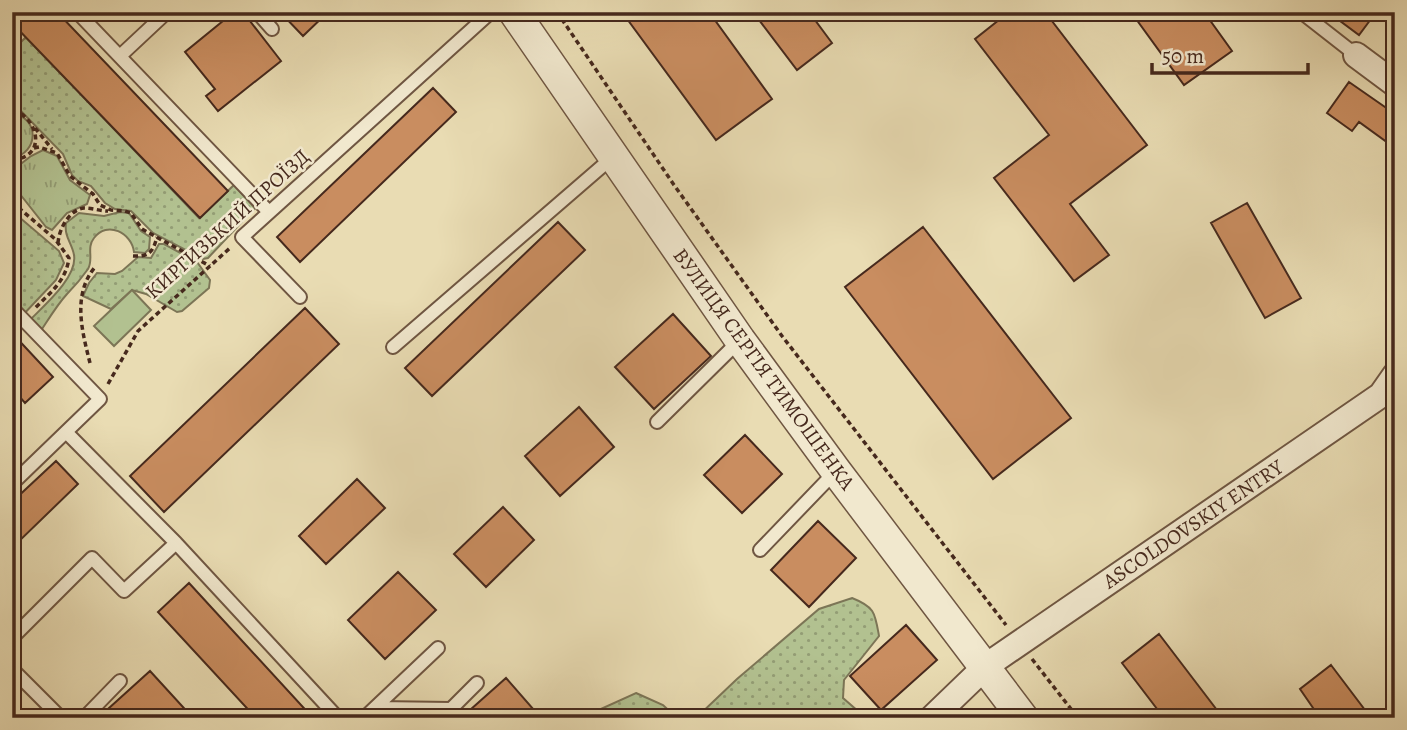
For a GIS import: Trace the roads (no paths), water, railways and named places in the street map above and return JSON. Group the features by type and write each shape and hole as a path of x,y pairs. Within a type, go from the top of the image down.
{"street":[{"name":"ВУЛИЦЯ СЕРГІЯ ТИМОШЕНКА","path":"514,12 740,340 1023,718"},
{"path":"1356,55 1395,84"},
{"name":"ASCOLDOVSKIY ENTRY","path":"932,718 986,666 1381,395 1395,375"}],"lane":[{"path":"78,12 268,211"},
{"path":"120,56 167,12"},
{"path":"257,12 272,29"},
{"name":"КИРГИЗЬКИЙ ПРОЇЗД","path":"300,298 242,237 491,12"},
{"path":"1301,12 1356,55"},
{"path":"393,347 614,156"},
{"path":"12,308 100,399 12,484"},
{"path":"657,422 740,340"},
{"path":"66,432 176,543 338,718"},
{"path":"760,550 836,471"},
{"path":"12,638 92,558 124,591 176,543"},
{"path":"364,718 438,648"},
{"path":"12,669 61,718"},
{"path":"84,718 120,681"},
{"path":"377,708 451,709 477,683"}]}
